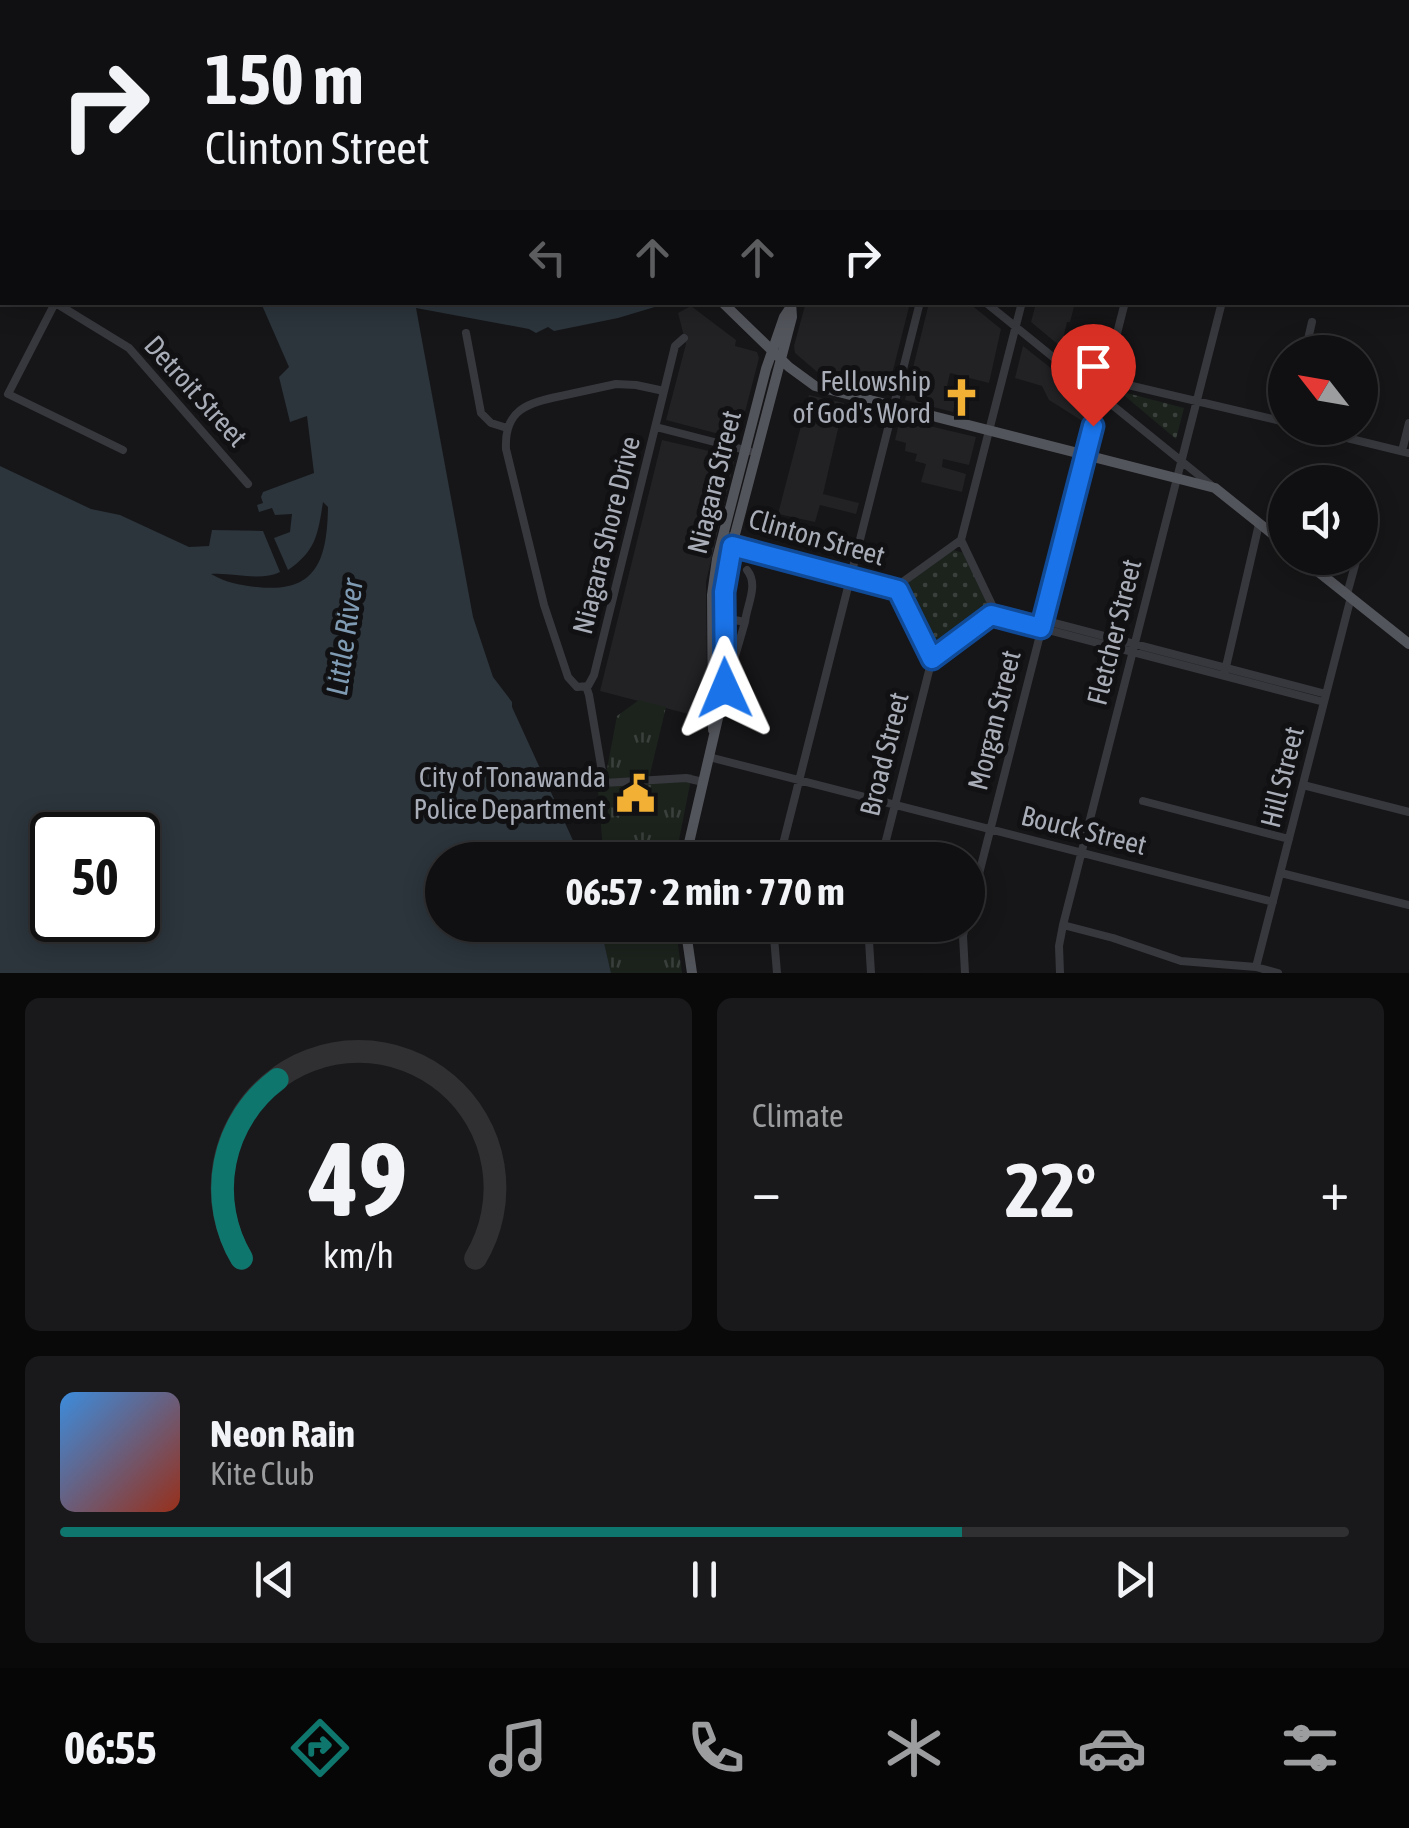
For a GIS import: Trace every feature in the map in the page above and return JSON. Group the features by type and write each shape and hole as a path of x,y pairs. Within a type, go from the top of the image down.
{"main road":[{"path":"725,305 814,386 1215,488 1268,531"},
{"name":"Niagara Street","path":"714,734 712,595 751,451 766,368 777,355 784,317 791,305"},
{"name":"Niagara Street","path":"689,842 725,688 727,540"},
{"path":"1322,575 1409,644"},
{"path":"687,942 692,973"}],"street":[{"path":"54,305 8,394 123,450"},
{"name":"Detroit Street","path":"58,305 129,348 248,484"},
{"path":"784,842 919,305"},
{"path":"989,305 1215,488"},
{"path":"992,611 961,540 1021,305"},
{"name":"Morgan Street","path":"985,849 1123,305"},
{"name":"Fletcher Street","path":"1060,973 1058,946 1063,925 1221,305"},
{"path":"1309,335 1312,322"},
{"path":"466,333 480,414 507,428 516,412 539,400 616,384 636,384 664,392"},
{"name":"Niagara Shore Drive","path":"507,428 506,449 544,606 570,682 586,686 594,675 676,346 684,338"},
{"path":"1072,372 1268,418"},
{"path":"1377,445 1406,452 1409,422"},
{"path":"656,427 751,451"},
{"path":"1225,672 1259,524"},
{"name":"Clinton Street","path":"727,540 898,587"},
{"path":"961,540 898,587 932,659 992,611"},
{"name":"Niagara Street","path":"725,688 754,584 748,570"},
{"name":"Hill Street","path":"1256,968 1353,575"},
{"path":"992,611 1325,698"},
{"path":"724,618 745,622"},
{"name":"Broad Street","path":"886,842 932,659"},
{"name":"Niagara Shore Drive","path":"586,686 604,783 686,778 703,782"},
{"name":"Bouck Street","path":"709,757 1273,902"},
{"path":"1303,785 1409,812"},
{"path":"1143,801 1290,838"},
{"path":"1281,872 1409,905"},
{"path":"1063,925 1182,961 1278,973"},
{"path":"774,942 776,973"},
{"path":"869,942 870,973"},
{"path":"962,942 965,973"}],"shaded area":[{"path":"805,305 909,305 887,394 849,385 816,371 795,353"},
{"path":"929,305 971,305 1001,329 989,383 950,373 946,391 957,394 953,412 905,400"},
{"path":"1035,305 1074,305 1061,347 1031,322"},
{"path":"691,306 736,340 735,346 757,352 759,358 738,439 666,420 686,344 678,313"},
{"path":"1023,346 1090,399 1084,422 1049,400 1042,386 1015,378"},
{"path":"809,395 844,403 823,494 859,503 856,514 820,505 815,522 778,514"},
{"path":"900,419 976,437 969,465 943,459 942,467 966,474 962,492 921,482 926,464 915,461 917,454 905,451 906,443 895,440"},
{"path":"662,440 735,457 706,582 707,681 700,717 600,691"}],"green space":[{"path":"1119,391 1184,408 1176,439"},
{"path":"953,550 964,553 989,606 987,613 939,650 929,647 903,592 905,585"},
{"path":"639,700 666,707 649,778 692,774 679,842 602,842 596,768 607,769 617,716"},
{"path":"604,942 677,942 682,973 611,973"}],"water":[{"name":"Little River","path":"262,305 661,305 554,331 548,327 536,333 416,308 473,617 493,677 512,702 574,842 425,842 425,942 604,942 611,973 0,973 0,466 91,509 120,515 189,547 209,546 212,530 263,531 280,572 264,576 211,574 228,582 278,588 294,585 315,569 325,542 328,507 323,502 310,549 288,570 274,538 290,532 292,514 275,515 272,508 259,512 257,505 263,503 263,492 314,473 307,416 290,422 279,377 289,367"}],"place":[{"name":"Fellowship of God's Word","path":"961,397"},
{"name":"City of Tonawanda Police Department","path":"636,793"}],"route":[{"path":"725,688 724,592 732,546 898,590 932,659 991,615 1041,628 1093,426"}]}
